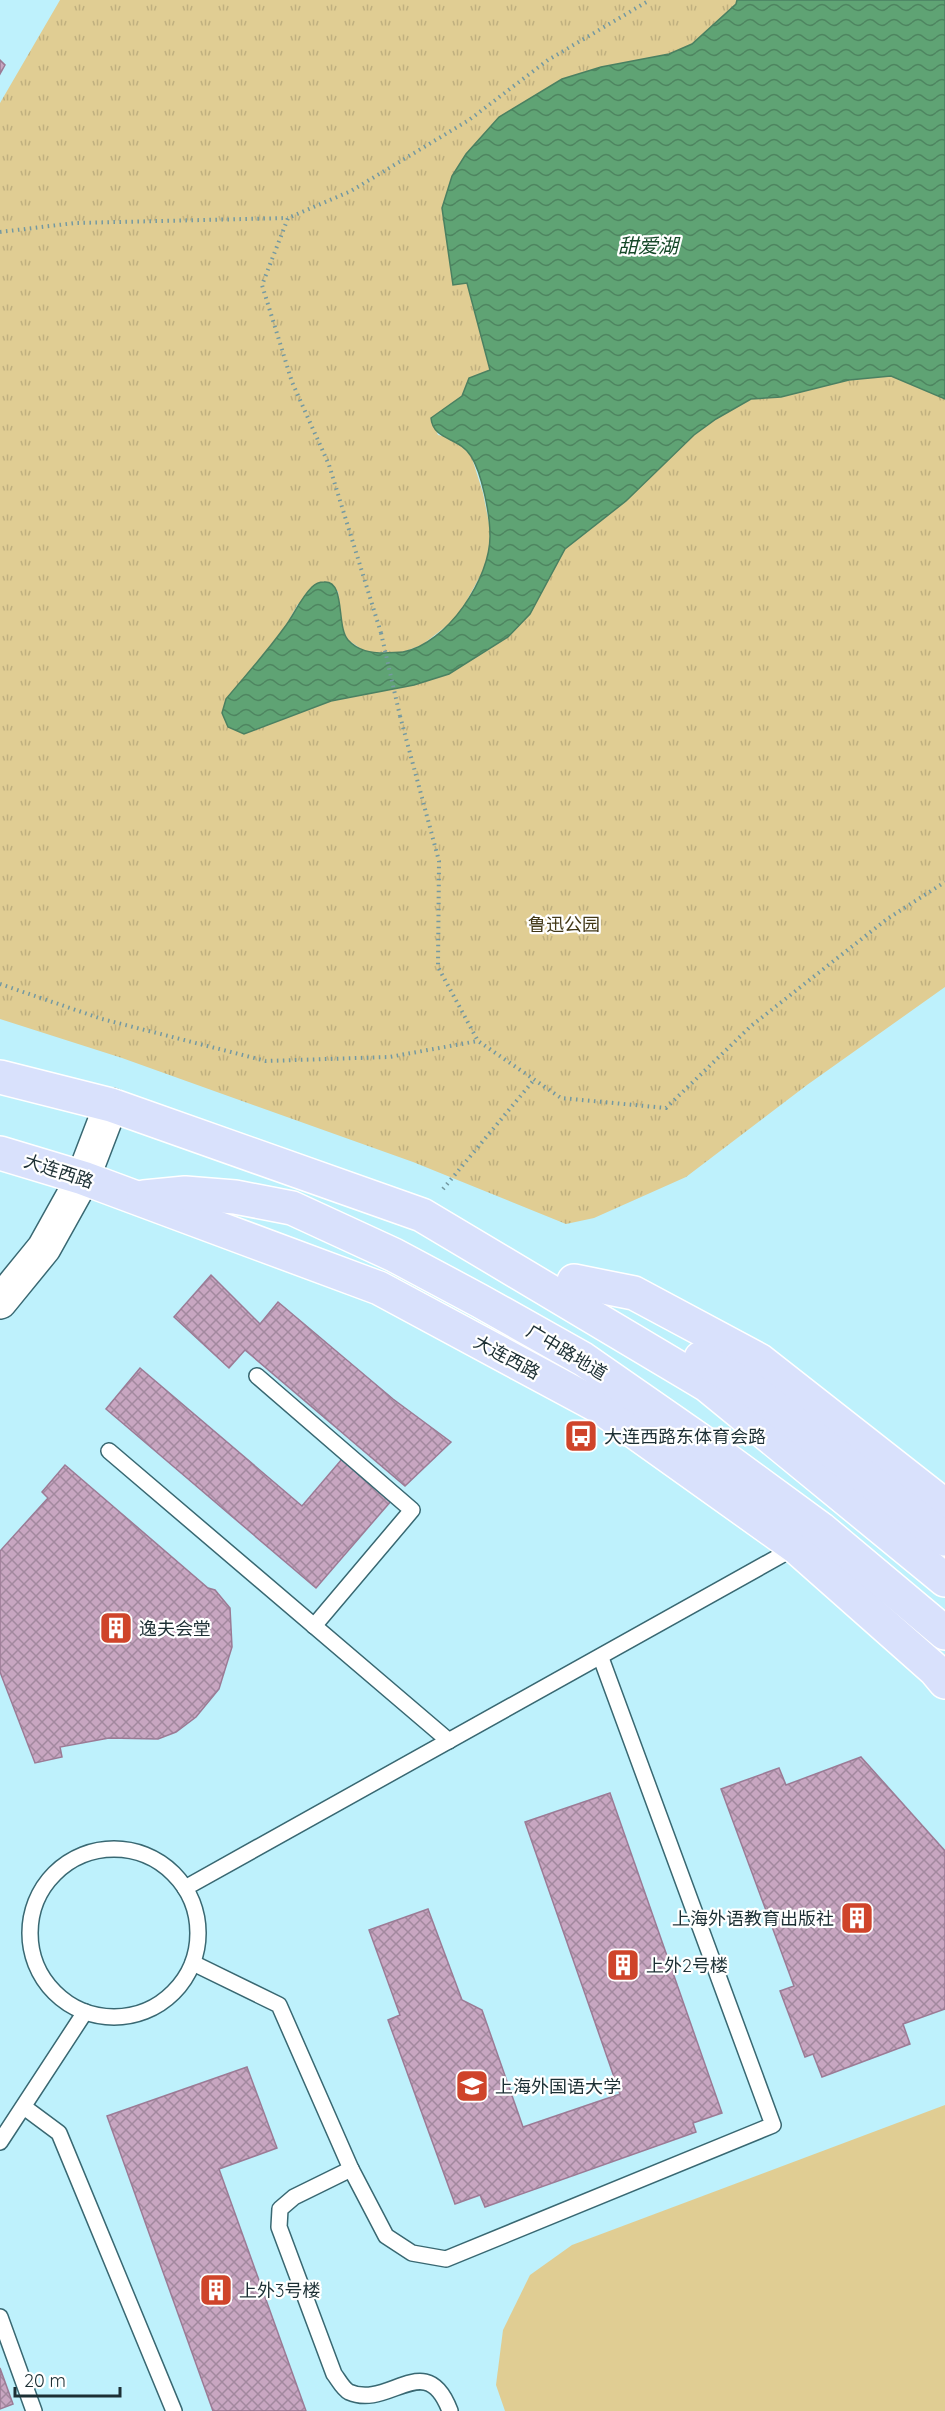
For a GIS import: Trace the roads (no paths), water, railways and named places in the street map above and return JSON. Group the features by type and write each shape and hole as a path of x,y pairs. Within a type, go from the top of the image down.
{"main road":[{"path":"0,1077 111,1105 422,1215 574,1281 751,1389 945,1539"},
{"name":"大连西路","path":"0,1153 83,1178 379,1288 600,1407 796,1547 935,1670 945,1682"},
{"name":"广中路地道","path":"134,1198 205,1195 235,1197 292,1208 394,1255 480,1301 583,1359 700,1441 821,1529 945,1633"},
{"path":"422,1215 707,1385 945,1580"},
{"path":"574,1281 634,1293 759,1360 945,1506"}],"street":[{"path":"0,1302 44,1248 83,1178 111,1105"}],"lane":[{"path":"257,1376 412,1510 314,1626"},
{"path":"109,1451 449,1741"},
{"path":"185,1888 601,1658 796,1547"},
{"path":"193,1963 279,2005 351,2169 386,2236 412,2253 446,2259 773,2125 601,1658"},
{"path":"111,1848 140,1853 166,1866 185,1888 196,1911 198,1937 193,1963 180,1986 161,2003 136,2014 110,2017 85,2012 60,1997 41,1975 31,1948 31,1919 40,1892 58,1869 83,1854 111,1848"},
{"path":"0,2142 85,2012"},
{"path":"24,2107 59,2133 174,2411"},
{"path":"351,2169 294,2197 280,2209 279,2227 334,2374 348,2391 370,2396 419,2380 433,2384 444,2394 450,2411"},
{"path":"0,2317 34,2411"}],"water":[{"name":"甜爱湖","path":"737,0 945,0 945,399 891,376 849,380 781,397 751,399 694,435 626,501 565,549 530,614 508,637 449,674 414,685 331,701 244,734 228,727 222,713 226,699 288,623 304,597 315,585 324,582 331,583 335,588 344,634 352,644 370,652 401,652 419,646 450,623 475,589 483,570 488,552 490,527 479,473 466,450 437,431 431,418 462,396 469,378 490,370 467,283 453,285 442,208 452,176 466,154 499,117 562,79 601,67 669,54 692,44 736,4"}],"place":[{"name":"大连西路东体育会路","path":"581,1436"},
{"name":"逸夫会堂","path":"116,1628"},
{"name":"上海外语教育出版社","path":"857,1918"},
{"name":"上外2号楼","path":"623,1965"},
{"name":"上海外国语大学","path":"472,2086"},
{"name":"上外3号楼","path":"216,2290"}],"park label":[{"name":"鲁迅公园","path":"564,924"}]}
